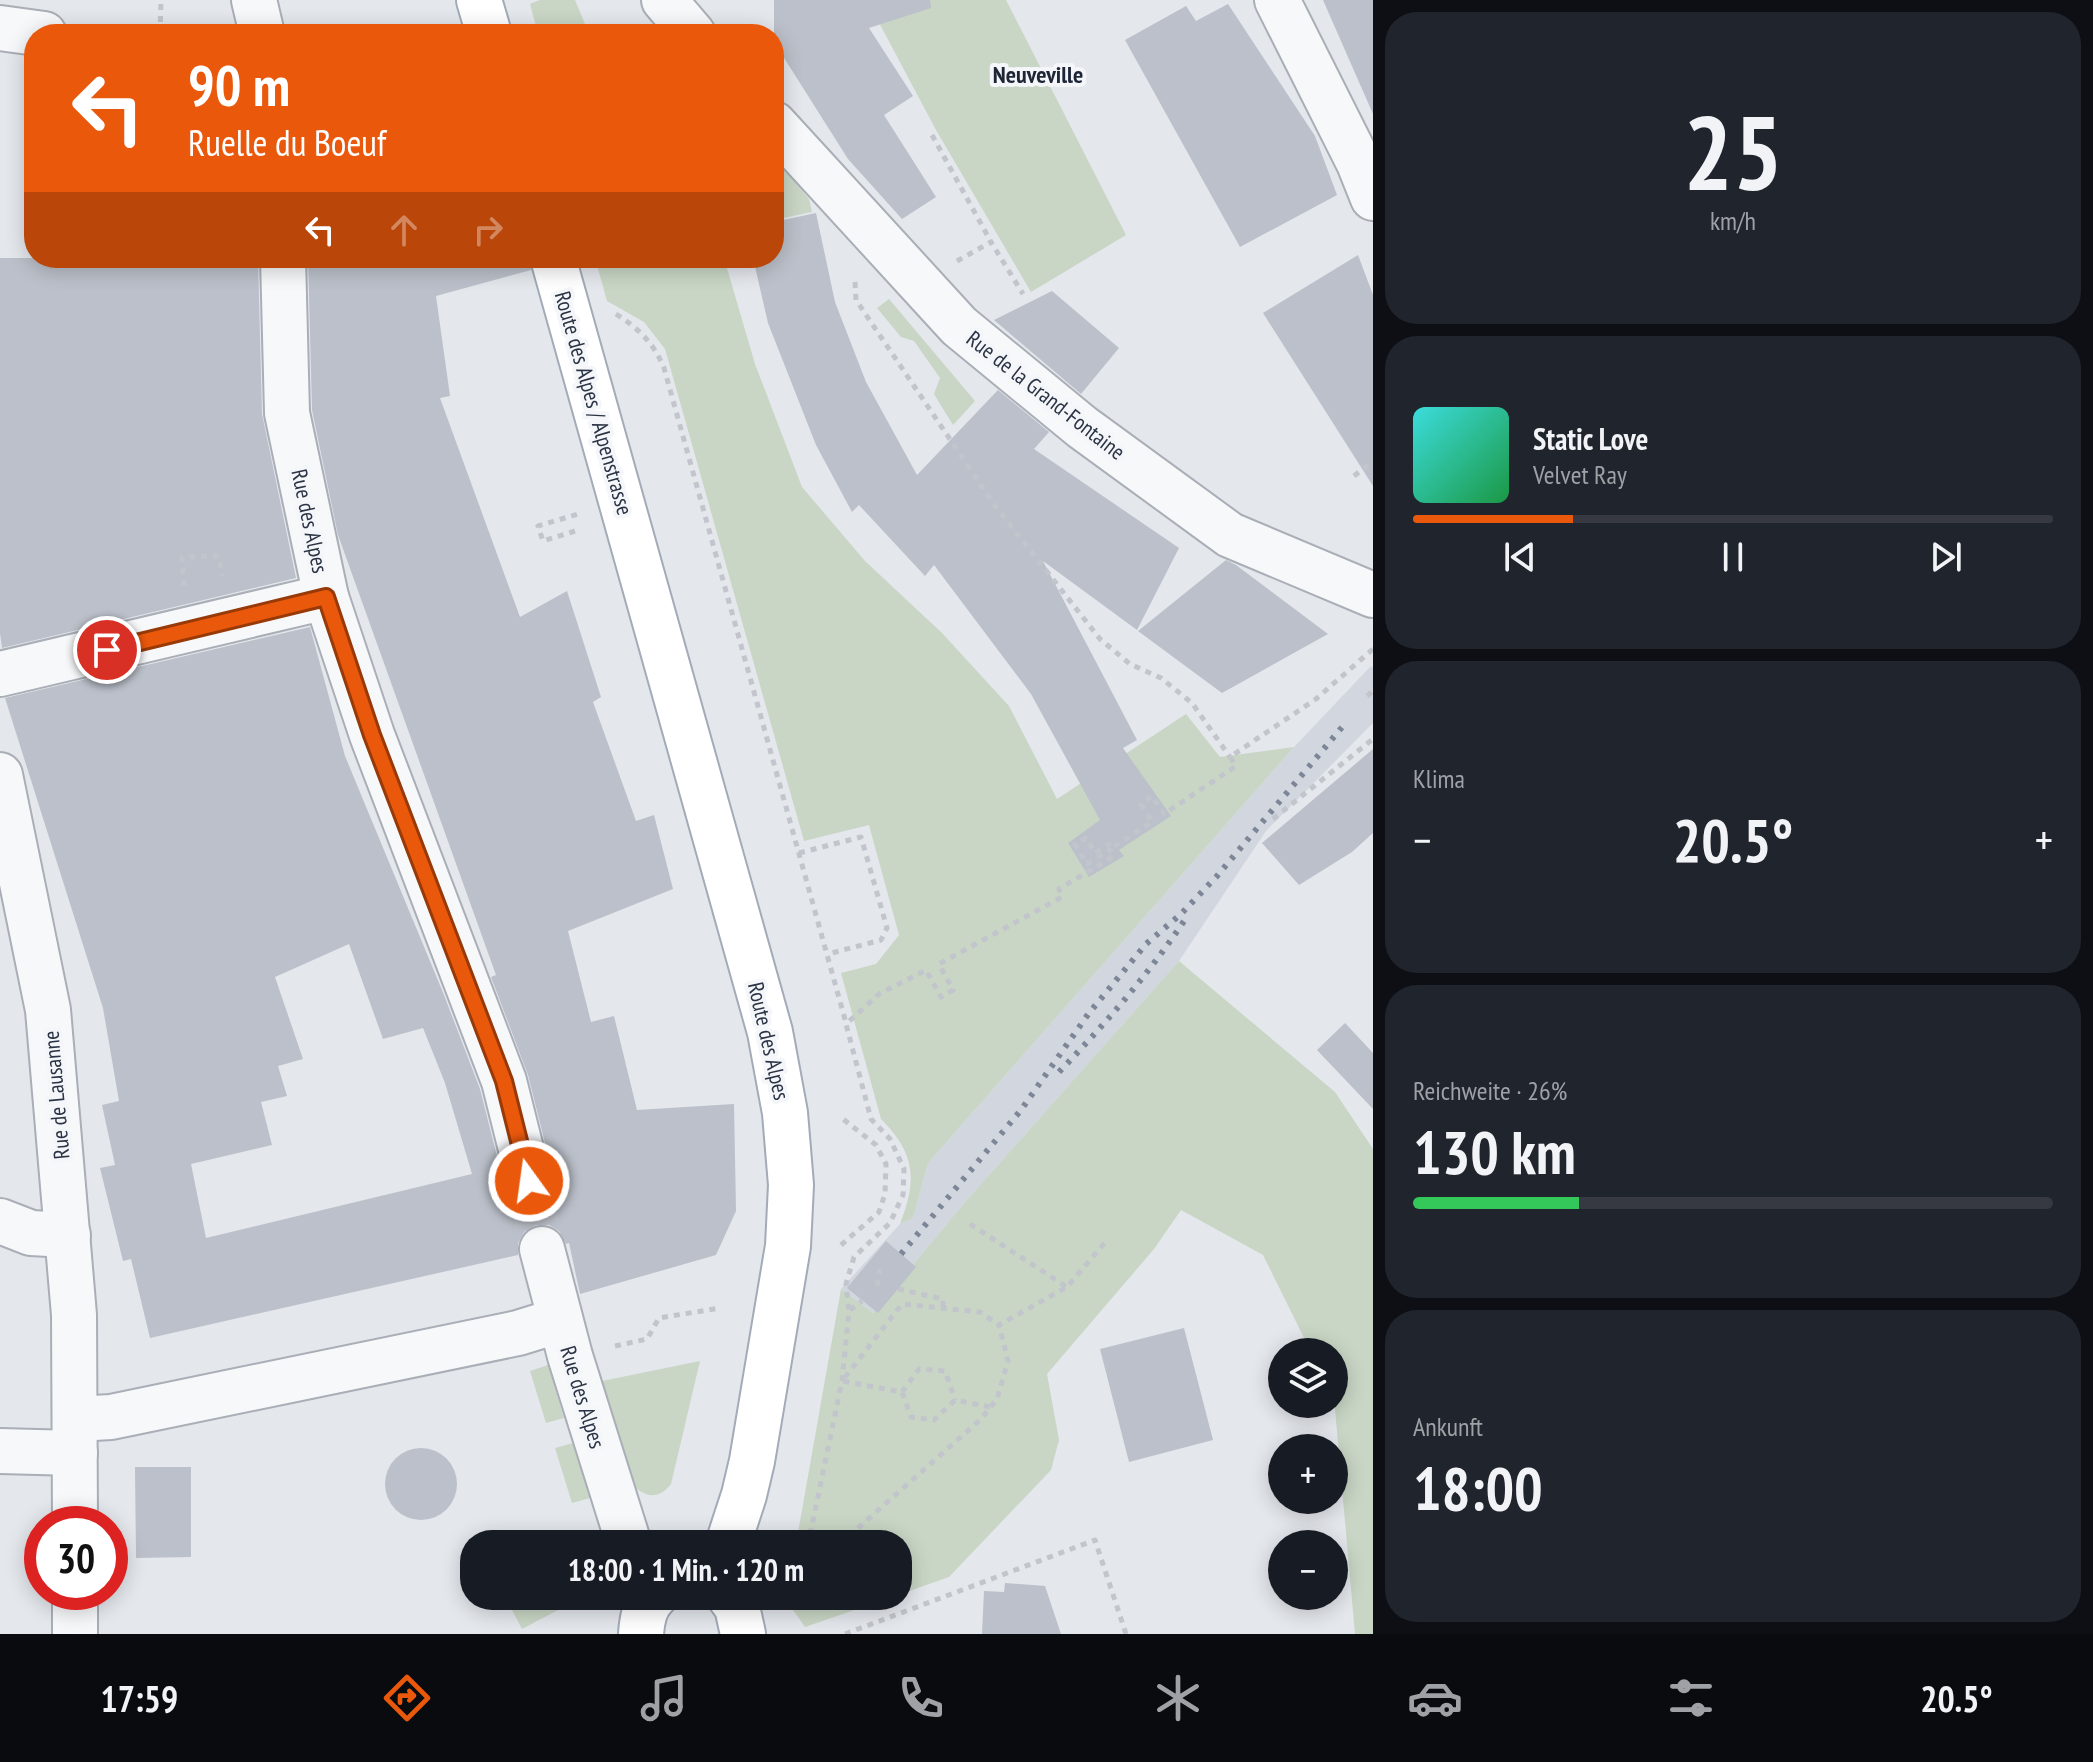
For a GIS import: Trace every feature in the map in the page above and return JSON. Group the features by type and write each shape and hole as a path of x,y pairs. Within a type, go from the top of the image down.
{"main road":[{"path":"479,0 486,24"},
{"name":"Route des Alpes / Alpenstrasse","path":"556,268 636,548"},
{"name":"Route des Alpes","path":"636,548 770,1032 785,1113 791,1185 788,1246 752,1461 733,1530"},
{"path":"641,1634 642,1619 647,1610"},
{"path":"738,1610 743,1634"}],"street":[{"path":"254,0 260,24"},
{"path":"664,0 684,24"},
{"path":"1279,0 1373,198"},
{"path":"0,28 24,31"},
{"name":"Rue de la Grand-Fontaine","path":"784,135 959,326 1082,427 1230,535 1373,595"},
{"name":"Rue des Alpes","path":"283,268 287,413 326,597 372,735 504,1081 529,1181"},
{"path":"0,674 326,597"},
{"name":"Rue de Lausanne","path":"0,775 48,1010 74,1315 75,1506"},
{"path":"0,1221 31,1233 68,1235"},
{"name":"Rue des Alpes","path":"542,1249 565,1338 625,1530"},
{"path":"0,1451 76,1436 111,1417 503,1337 565,1338"},
{"path":"75,1610 75,1634"}],"path":[{"path":"160,24 161,0"},
{"path":"932,135 1023,294"},
{"path":"846,1024 879,994 926,970 941,997 953,990 939,964 1062,897 1059,889 1114,856 1110,850 1087,864 1075,844 1086,838 1095,853 1111,843 1113,847 1152,822 1141,804 1152,796 1164,814 1236,766 1192,703 1161,678 1130,664 1100,639 993,503 856,300 855,275 879,240"},
{"path":"948,254 956,261 991,242"},
{"path":"862,308 869,302"},
{"path":"606,312 616,314 638,328 656,348 664,368 871,1119 890,1139 904,1169 903,1195 890,1223 854,1257 846,1284 849,1311 842,1381 811,1530"},
{"path":"1354,476 1373,461"},
{"path":"575,531 543,541 538,526 622,500"},
{"path":"185,597 182,557 219,556 224,586"},
{"path":"1230,757 1316,699 1373,649"},
{"path":"1367,696 1373,691"},
{"path":"1273,819 1373,739"},
{"path":"799,853 861,837 887,928 881,940 827,954"},
{"path":"841,1245 879,1212 885,1194 886,1164 876,1145 843,1119"},
{"path":"970,1224 1067,1287"},
{"path":"999,1325 1067,1287 1108,1239"},
{"path":"877,1286 880,1269"},
{"path":"898,1289 943,1299 943,1308"},
{"path":"849,1311 862,1301"},
{"path":"842,1381 902,1304 980,1312 999,1325 1008,1361 997,1399 981,1419 856,1530"},
{"path":"565,1338 647,1339 659,1318 720,1308"},
{"path":"902,1392 919,1369 945,1371 955,1400"},
{"path":"842,1381 902,1392"},
{"path":"902,1392 911,1417 934,1420 955,1400"},
{"path":"955,1400 990,1407"},
{"path":"845,1634 1095,1540 1126,1634"}],"shaded area":[{"path":"1371,666 1373,723 1266,831 1179,961 966,1201 873,1313 841,1289 900,1224 913,1218 928,1163 1294,747"}],"green space":[{"path":"540,0 575,0 585,24 535,24 530,4"},
{"path":"867,0 1006,0 1126,235 1031,292 936,130"},
{"path":"784,168 809,199 812,212 784,218"},
{"path":"598,268 727,268 755,364 802,487 865,561 942,633 1009,706 1057,799 1186,714 1220,757 1294,747 928,1163 913,1218 900,1224 909,1194 910,1168 901,1144 881,1119 841,973 876,964 899,935 869,825 804,841 665,349 644,322 607,301"},
{"path":"889,299 975,401 953,425 934,394 940,378 914,341 901,337 877,308"},
{"path":"1179,961 1335,1092 1373,1149 1373,1634 1355,1634 1344,1514 1348,1514 1348,1434 1337,1434 1336,1418 1348,1418 1348,1338 1304,1338 1263,1255 1181,1210 1154,1249 1047,1374 1059,1440 1051,1470 949,1577 912,1590 912,1530 798,1530 841,1289 873,1313 966,1201"},
{"path":"700,1361 671,1484 655,1495 645,1494 629,1482 602,1381"},
{"path":"548,1365 564,1418 546,1423 530,1371"},
{"path":"573,1443 590,1498 572,1503 555,1448"},
{"path":"512,1610 558,1610 522,1629"},
{"path":"793,1610 854,1610 805,1627"}],"building":[{"path":"774,0 930,0 931,8 869,28 913,96 884,115 936,197 902,219 848,159 784,58 784,24 774,24"},
{"path":"1323,0 1373,0 1373,114"},
{"path":"1228,4 1315,136 1337,195 1240,247 1125,40 1186,6 1196,21"},
{"path":"816,213 835,302 866,382 917,475 998,390 1049,432 1034,449 1179,548 1137,630 1043,561 1137,740 1123,748 1171,816 1119,850 1124,856 1089,877 1068,843 1100,820 1031,694 934,565 925,576 859,505 852,512 816,445 768,323 755,268 784,268 784,220"},
{"path":"1358,255 1373,295 1373,486 1263,313"},
{"path":"0,258 24,258 24,268 258,268 262,414 296,578 2,648"},
{"path":"308,268 531,268 436,296 450,396 440,398 520,617 567,591 601,697 593,702 636,821 654,815 673,889 568,931 591,1022 614,1016 637,1110 734,1104 736,1211 716,1255 580,1294 569,1243 566,1244 559,1231 549,1225 536,1225 524,1232 518,1243 518,1255 150,1338 131,1259 123,1261 100,1168 115,1165 102,1105 119,1101 103,1008 5,698 310,627 345,756 480,1089 505,1188 512,1199 521,1205 534,1205 547,1198 553,1187 553,1175 528,1075 491,977 496,975 338,535 312,410","holes":["349,944 383,1039 423,1028 445,1083 472,1174 206,1238 191,1164 272,1145 261,1102 287,1096 278,1066 303,1059 275,977"]},
{"path":"1052,291 1119,348 1081,394 994,320"},
{"path":"1226,560 1328,634 1222,693 1138,631"},
{"path":"1373,749 1373,833 1352,852 1299,885 1262,843"},
{"path":"1345,1023 1373,1053 1373,1109 1317,1050"},
{"path":"886,1241 916,1267 878,1313 847,1288"},
{"path":"1184,1328 1213,1440 1129,1462 1100,1349"},
{"path":"421,1448 441,1454 451,1464 457,1484 451,1504 441,1514 421,1520 401,1514 391,1504 385,1484 391,1464 401,1454"},
{"path":"135,1467 191,1467 191,1557 136,1558"},
{"path":"1005,1583 1045,1586 1061,1634 982,1634 984,1591 1004,1592"}],"tunnel":[{"path":"529,1181 542,1249"}],"railway":[{"path":"901,1254 1021,1110 1089,1013 1146,944 1181,914 1217,876 1343,726"},
{"path":"1059,1072 1126,998 1186,918"}],"district":[{"name":"Neuveville","path":"1038,75"}],"route":[{"path":"107,650 326,597 372,735 504,1081 529,1181"}]}
